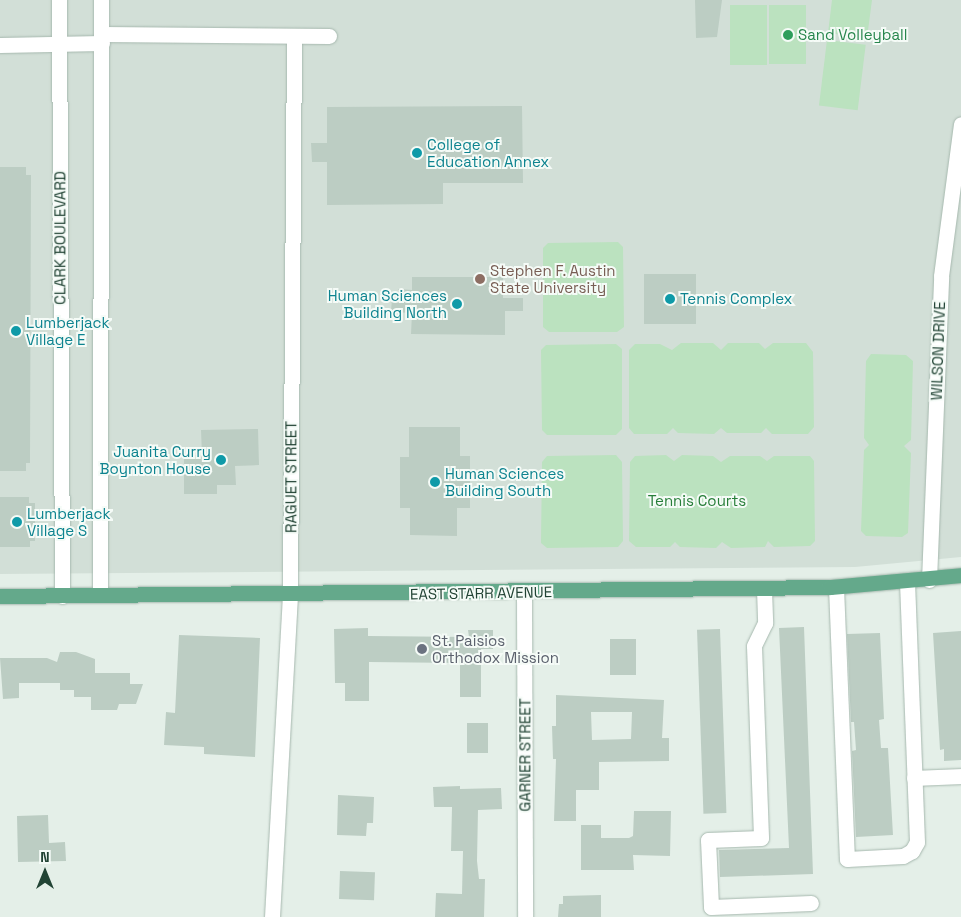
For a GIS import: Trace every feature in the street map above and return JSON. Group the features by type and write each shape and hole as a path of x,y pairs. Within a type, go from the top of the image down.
{"main road":[{"name":"EAST STARR AVENUE","path":"0,596 524,593 764,589 836,587 907,582 961,575"}],"street":[{"name":"CLARK BOULEVARD","path":"59,0 62,596"},
{"path":"100,595 101,0"},
{"name":"RAGUET STREET","path":"272,917 290,595 294,36"},
{"path":"0,45 59,44 102,39 329,36"},
{"name":"WILSON DRIVE","path":"929,580 942,276 961,124"},
{"path":"836,587 847,859 903,856 912,851 917,842 907,582"},
{"path":"764,589 764,627 754,646 761,838 708,840 711,906 811,903"},
{"name":"GARNER STREET","path":"524,593 525,917"},
{"path":"914,778 961,776"}],"shaded area":[{"name":"Stephen F. Austin State University","path":"0,0 961,0 961,557 855,567 0,574"}],"green space":[{"path":"832,0 872,0 867,38 828,33"},
{"name":"Sand Volleyball","path":"730,5 767,5 767,65 730,65"},
{"name":"Sand Volleyball","path":"769,5 806,5 806,64 769,64"},
{"path":"827,40 866,45 858,110 819,106"},
{"path":"618,242 623,247 624,327 617,332 549,332 543,327 543,248 548,243"},
{"path":"681,343 713,343 721,350 728,343 759,343 765,349 773,343 806,343 813,352 814,427 808,434 772,434 766,428 761,433 727,433 721,428 714,434 678,433 673,428 667,434 634,434 629,428 629,350 635,344 660,344 672,350"},
{"path":"616,344 622,349 622,429 616,435 547,435 542,430 541,350 546,345"},
{"path":"871,354 906,355 913,361 911,440 904,446 911,453 908,533 902,537 866,536 861,531 864,450 869,445 864,438 866,361"},
{"name":"Tennis Courts","path":"616,455 622,462 623,541 618,547 547,548 541,543 542,462 547,456"},
{"name":"Tennis Courts","path":"666,455 674,461 682,455 713,456 721,462 730,456 760,456 767,461 774,456 810,456 814,461 815,541 810,546 774,547 768,541 765,547 731,548 722,542 716,548 680,547 675,542 670,547 636,547 629,541 630,462 635,456"}],"building":[{"path":"695,0 722,0 717,37 696,38"},
{"name":"College of Education Annex","path":"522,106 523,183 443,183 443,204 327,205 327,162 312,162 311,143 327,143 327,107"},
{"name":"Lumberjack Village E","path":"0,167 26,167 26,175 31,175 30,463 26,463 26,471 0,471"},
{"name":"Tennis Complex","path":"644,274 696,274 696,324 644,324"},
{"name":"Human Sciences Building North","path":"412,277 503,277 503,298 523,298 523,311 505,311 505,335 411,334 412,313 391,312 392,298 398,298 398,289 412,290"},
{"name":"Human Sciences Building South","path":"409,427 460,427 460,456 470,456 470,508 457,508 457,536 410,535 410,508 400,508 400,457 409,457"},
{"name":"Juanita Curry Boynton House","path":"258,429 259,465 235,466 236,485 217,485 217,494 184,494 184,455 202,455 201,430"},
{"name":"Lumberjack Village S","path":"0,497 29,497 29,503 35,503 35,541 30,541 30,547 0,547"},
{"path":"804,627 813,874 720,877 719,850 789,848 779,628"},
{"path":"368,628 368,636 469,637 468,630 493,630 493,649 481,649 481,697 460,697 460,663 369,662 369,701 345,701 345,683 335,683 334,629"},
{"path":"720,629 726,813 703,814 697,630"},
{"path":"961,631 961,760 944,761 944,749 940,750 933,633"},
{"path":"880,633 884,719 879,720 881,748 888,748 893,835 856,837 852,751 856,750 854,722 851,722 847,634"},
{"path":"179,635 260,638 255,757 204,754 204,747 164,745 166,712 175,713"},
{"path":"610,639 636,639 636,675 610,675"},
{"path":"60,652 76,652 95,659 95,673 130,673 130,684 143,684 136,704 119,704 117,710 91,710 91,697 74,697 74,690 60,690 60,683 19,683 19,698 3,699 0,658 47,658 57,662"},
{"path":"556,695 664,700 662,738 669,738 669,761 599,762 599,790 576,790 576,821 554,821 556,759 553,759 552,726 556,726","holes":["591,712 632,712 631,739 592,740"]},
{"path":"467,723 488,723 488,753 467,753"},
{"path":"460,786 460,789 501,788 502,809 478,810 477,861 479,879 485,879 484,917 435,917 436,893 462,894 463,851 451,851 452,807 434,807 433,787"},
{"path":"338,795 374,797 373,823 367,823 366,836 337,835"},
{"path":"634,811 671,811 670,856 633,855 634,870 581,870 581,825 601,825 601,838 629,838 633,836"},
{"path":"48,815 49,843 65,842 66,861 18,862 17,816"},
{"path":"340,871 375,872 374,900 339,899"},
{"path":"601,895 601,917 558,917 559,904 563,904 563,896"}],"place":[{"name":"Sand Volleyball","path":"788,35"},
{"name":"College of Education Annex","path":"417,153"},
{"name":"Stephen F. Austin State University","path":"480,279"},
{"name":"Tennis Complex","path":"670,299"},
{"name":"Human Sciences Building North","path":"457,304"},
{"name":"Lumberjack Village E","path":"16,331"},
{"name":"Juanita Curry Boynton House","path":"221,460"},
{"name":"Human Sciences Building South","path":"435,482"},
{"name":"Lumberjack Village S","path":"17,522"},
{"name":"St. Paisios Orthodox Mission","path":"422,649"}]}
